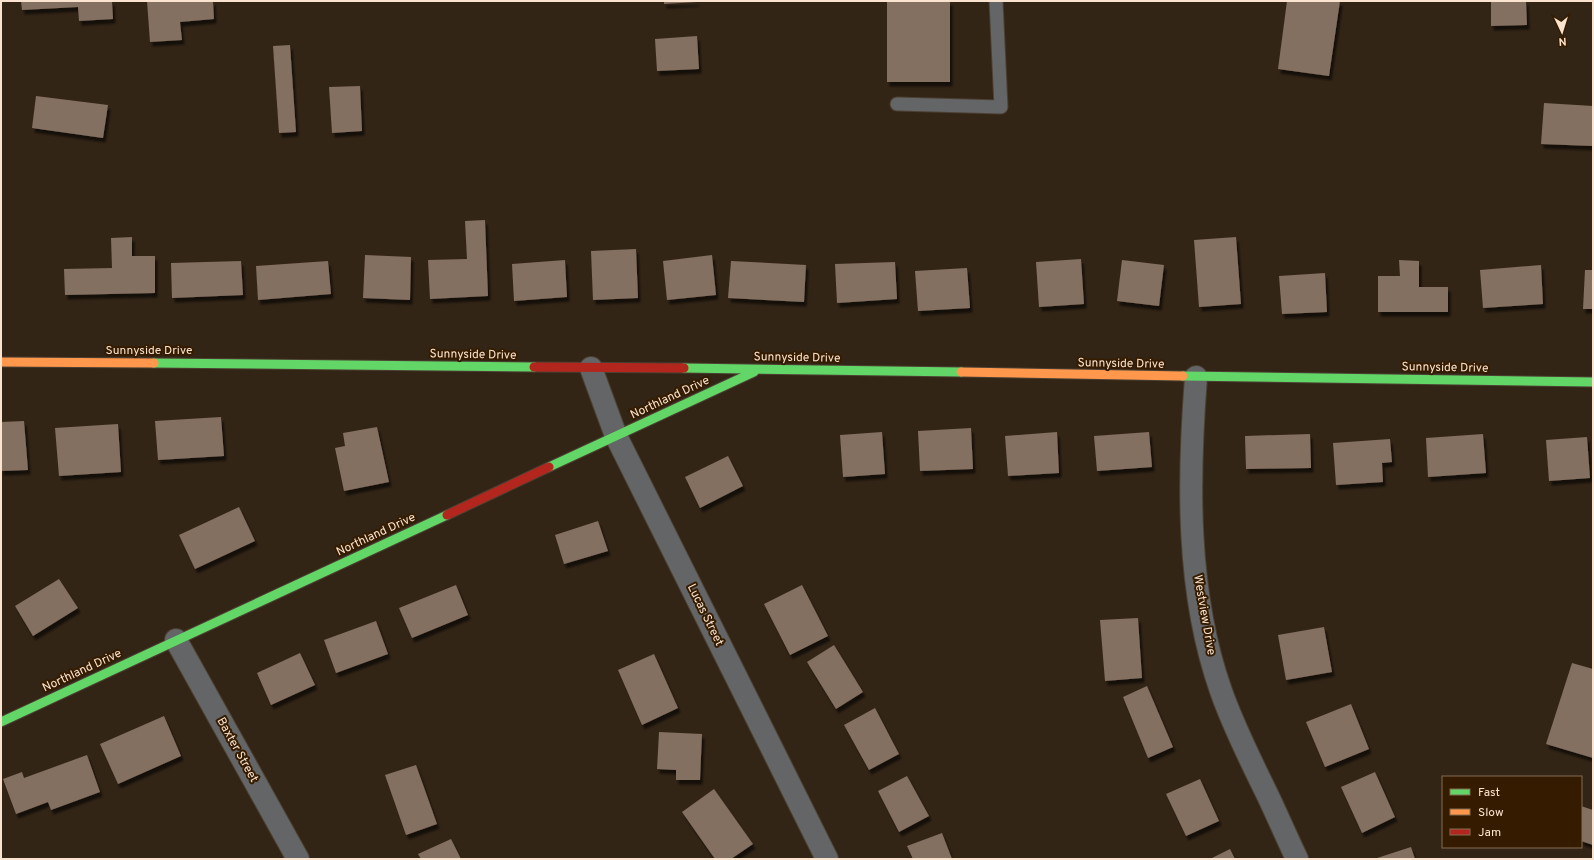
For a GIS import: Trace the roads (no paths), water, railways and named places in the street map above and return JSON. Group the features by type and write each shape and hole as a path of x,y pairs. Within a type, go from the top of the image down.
{"street":[{"name":"Sunnyside Drive","path":"1,362 760,369 1593,382"},
{"name":"Lucas Street","path":"591,368 616,436 827,859"},
{"name":"Northland Drive","path":"1,722 760,369"},
{"name":"Westview Drive","path":"1196,377 1191,441 1192,524 1206,639 1221,690 1242,744 1297,859"},
{"name":"Baxter Street","path":"176,640 298,859"}],"lane":[{"path":"897,104 1001,107 996,1"}]}
